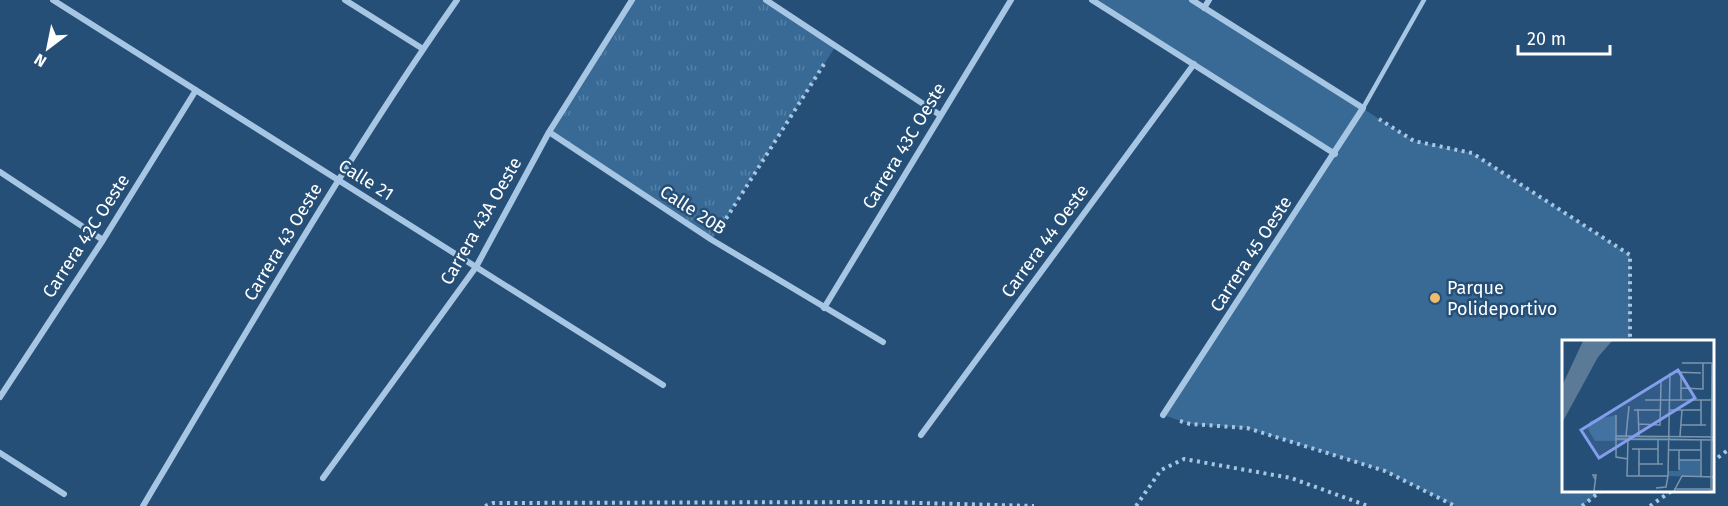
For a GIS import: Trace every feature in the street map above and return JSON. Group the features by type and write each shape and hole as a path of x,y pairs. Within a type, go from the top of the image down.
{"street":[{"name":"Calle 21","path":"53,0 663,385"},
{"path":"345,0 423,49"},
{"name":"Carrera 43 Oeste","path":"143,506 338,180 457,0"},
{"name":"Carrera 43A Oeste","path":"323,478 476,267 549,132 632,0"},
{"path":"766,0 940,116"},
{"name":"Carrera 43C Oeste","path":"824,308 1011,0"},
{"path":"1092,0 1335,154"},
{"path":"1192,0 1363,108"},
{"path":"1204,8 1209,0"},
{"name":"Carrera 44 Oeste","path":"921,435 1194,64"},
{"name":"Carrera 42C Oeste","path":"0,397 103,240 196,90"},
{"name":"Carrera 45 Oeste","path":"1163,416 1363,108"},
{"name":"Calle 20B","path":"549,132 712,240 883,342"},
{"path":"0,172 103,240"},
{"path":"0,453 64,494"}],"lane":[{"path":"1363,108 1424,0"}],"path":[{"path":"712,240 835,47"},
{"path":"1363,108 1414,141 1472,153 1630,255 1630,340"},
{"path":"1163,416 1190,424 1247,428 1384,471 1455,506"},
{"path":"1713,461 1728,450"},
{"path":"1136,506 1161,470 1184,459 1291,478 1368,506"},
{"path":"1581,506 1600,491"},
{"path":"1650,506 1670,491"},
{"path":"485,506 493,503 835,502 1034,506"}],"green space":[{"path":"632,0 766,0 835,47 712,240 549,132"},
{"name":"Parque Polideportivo","path":"1092,0 1192,0 1414,141 1472,153 1630,255 1630,340 1562,340 1562,491 1601,491 1582,506 1455,506 1385,471 1247,428 1190,424 1163,415 1334,154"}],"place":[{"name":"Parque Polideportivo","path":"1435,298"}]}
